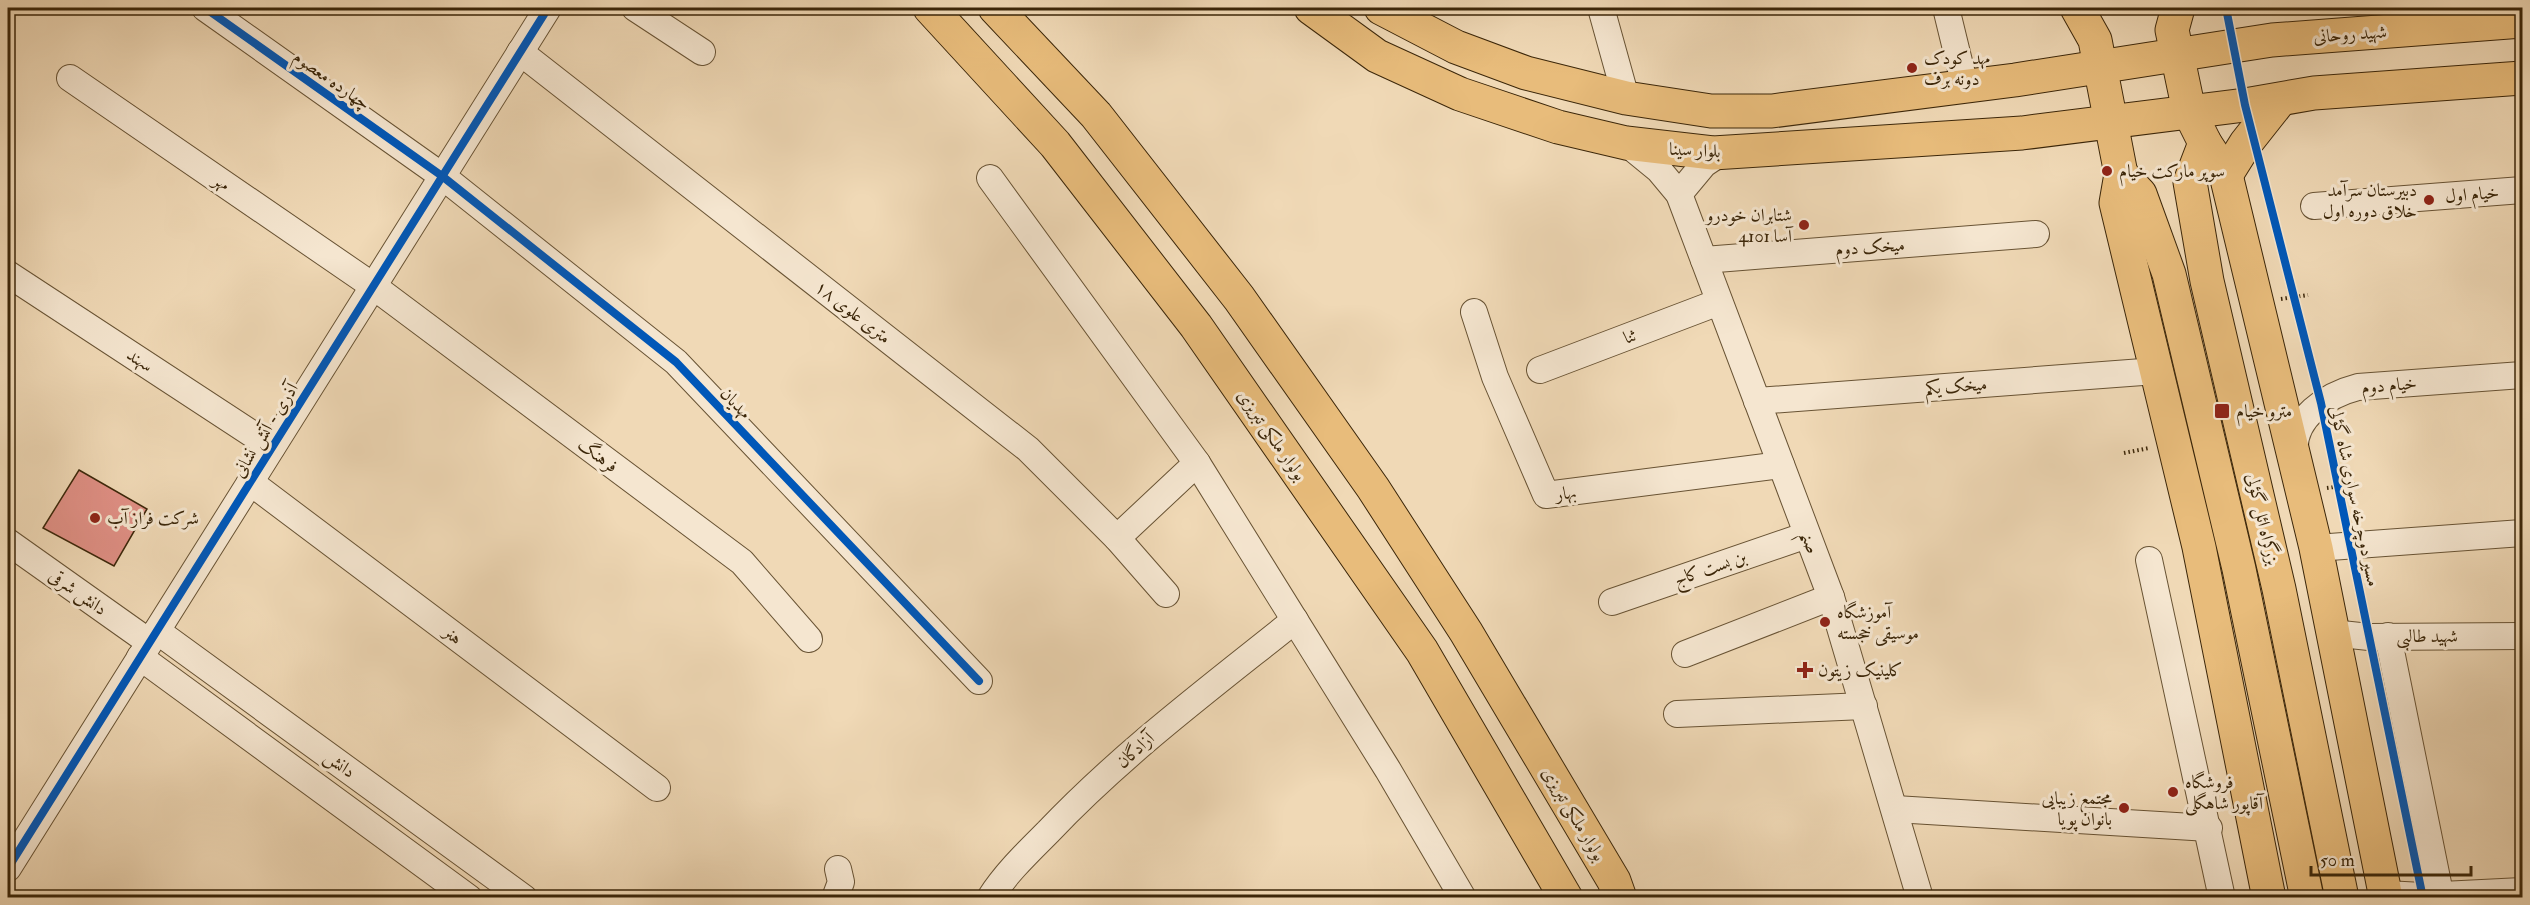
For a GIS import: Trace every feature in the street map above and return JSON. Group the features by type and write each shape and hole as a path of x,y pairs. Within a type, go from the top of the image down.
{"main road":[{"name":"بولوار ملکی تبریزی","path":"930,8 1055,144 1196,326 1422,651 1566,897"},
{"name":"بولوار ملکی تبریزی","path":"995,8 1096,115 1239,298 1373,488 1466,632 1623,892"},
{"name":"بلوار سینا","path":"1311,8 1377,56 1460,94 1558,127 1626,142 1722,152 2022,133 2189,111"},
{"path":"1382,8 1456,47 1526,73 1626,98 1711,111 1772,111 1965,86 2097,54"},
{"path":"2077,8 2097,54 2121,174 2116,203 2199,547 2269,897"},
{"path":"2097,54 2100,8"},
{"name":"شهید روحانی","path":"2097,54 2172,25 2272,40 2523,21"},
{"path":"2172,25 2189,111 2205,143 2226,175 2295,454 2386,896"},
{"path":"2189,111 2280,100 2314,93 2523,78"},
{"path":"2226,175 2246,143 2280,100"},
{"name":"بزرگراه ائل گؤلی","path":"2205,143 2190,182 2206,281 2279,589 2342,897"},
{"name":"بزرگراه ائل گؤلی","path":"2121,174 2140,194 2169,274 2239,568 2307,897"}],"street":[{"name":"چهارده معصوم","path":"205,8 442,176"},
{"path":"635,8 702,52"},
{"path":"1601,8 1626,98"},
{"path":"1946,8 1965,86"},
{"name":"آذرى - آتش نشانى","path":"8,868 520,52 539,11"},
{"name":"۱۸ متری علوی","path":"520,52 1028,449 1117,537 1166,594"},
{"name":"مهر","path":"70,78 373,286"},
{"name":"صنم","path":"1626,142 1659,170 1679,194 1831,597 1920,897"},
{"path":"1679,194 1704,164 1722,152"},
{"name":"مهدیان","path":"442,176 676,362 980,681"},
{"path":"990,178 1197,463 1463,897"},
{"name":"خیام اول","path":"2314,206 2523,190"},
{"name":"میخک دوم","path":"1704,260 2036,234"},
{"name":"سهند","path":"8,274 272,447"},
{"name":"فرهنگ","path":"373,286 742,562 809,639"},
{"name":"ثنا","path":"1540,370 1719,302"},
{"name":"بهار","path":"1474,312 1495,377 1546,495 1781,465"},
{"name":"میخک یکم","path":"1757,400 2156,371"},
{"name":"خیام دوم","path":"2295,454 2294,442 2306,418 2320,403 2338,392 2358,387 2523,375"},
{"path":"1117,537 1197,463"},
{"name":"هنر","path":"250,482 657,788"},
{"path":"2316,548 2523,534"},
{"name":"بن بست کاج","path":"1612,602 1807,535"},
{"name":"دانش شرقی","path":"8,542 149,643"},
{"path":"2149,560 2222,897"},
{"path":"1685,654 1831,597"},
{"name":"آزادگان","path":"990,897 1001,881 1070,809 1161,726 1295,620"},
{"name":"شهید طالبی","path":"2332,633 2388,636 2523,636"},
{"path":"2388,636 2441,896"},
{"name":"دانش","path":"149,643 469,897"},
{"name":"دانش","path":"149,643 524,897"},
{"path":"1677,714 1864,706"},
{"path":"1895,809 2208,828"},
{"path":"836,897 841,882 837,869"},
{"path":"2386,896 2441,896 2523,891"}],"path":[{"path":"2291,287 2296,308"}],"building":[{"name":"شرکت فراز آب","path":"79,470 147,509 114,566 43,528"}],"cycle path":[{"path":"205,8 442,176 676,362 979,681"},
{"path":"8,868 548,8"},
{"name":"مسیر دوچرخه سواری شاه گؤلی","path":"2226,8 2245,105 2321,403 2423,898"}],"place":[{"name":"مهد کودک دونه برف","path":"1912,68"},
{"name":"سوپر مارکت خیام","path":"2107,171"},
{"name":"دبیرستان سرآمد خلاق دوره اول","path":"2429,200"},
{"name":"شتابران خودرو 4101 آسا","path":"1804,225"},
{"name":"مترو خیام","path":"2222,411"},
{"name":"شرکت فراز آب","path":"95,518"},
{"name":"آموزشگاه موسیقی خجسته","path":"1825,622"},
{"name":"کلینیک زیتون","path":"1805,670"},
{"name":"فروشگاه آقاپور شاهگلی","path":"2173,792"},
{"name":"مجتمع زیبایی بانوان پویا","path":"2124,808"}]}
